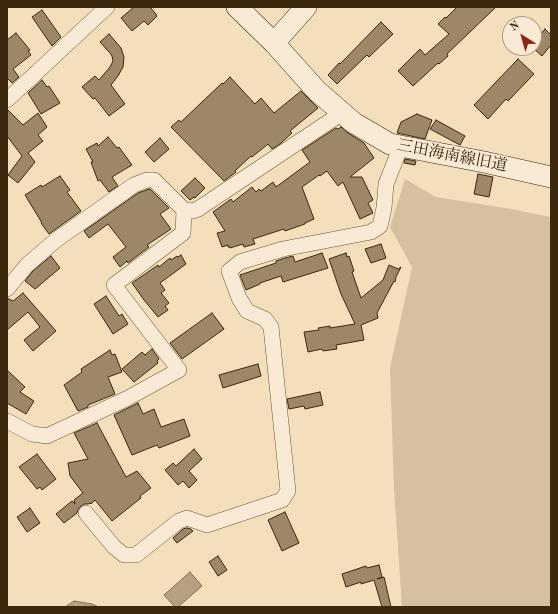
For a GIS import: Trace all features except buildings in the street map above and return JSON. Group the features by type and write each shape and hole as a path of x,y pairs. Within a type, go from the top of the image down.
{"street":[{"path":"7,100 108,7"},
{"name":"三田海南線旧道","path":"237,7 274,43 317,91 354,123 390,144 484,162 551,177"},
{"path":"274,43 306,7"},
{"path":"7,289 27,265 56,240 134,185 146,180 154,180 184,210 193,212 342,113"},
{"path":"86,513 114,547 124,555 136,555 178,521 187,518 207,525 282,500 288,491 271,327 265,319 247,311 229,271 240,262 283,249 371,232 380,226 384,208 386,184 401,146"},
{"path":"7,421 32,434 47,436 126,400 179,370 114,285 183,233 184,210"}],"shaded area":[{"path":"405,179 436,197 551,217 551,607 402,607 394,489 390,368 412,267 390,227"},
{"path":"190,572 202,586 178,607 175,607 164,595"},
{"path":"74,601 92,604 99,607 65,607"}]}
